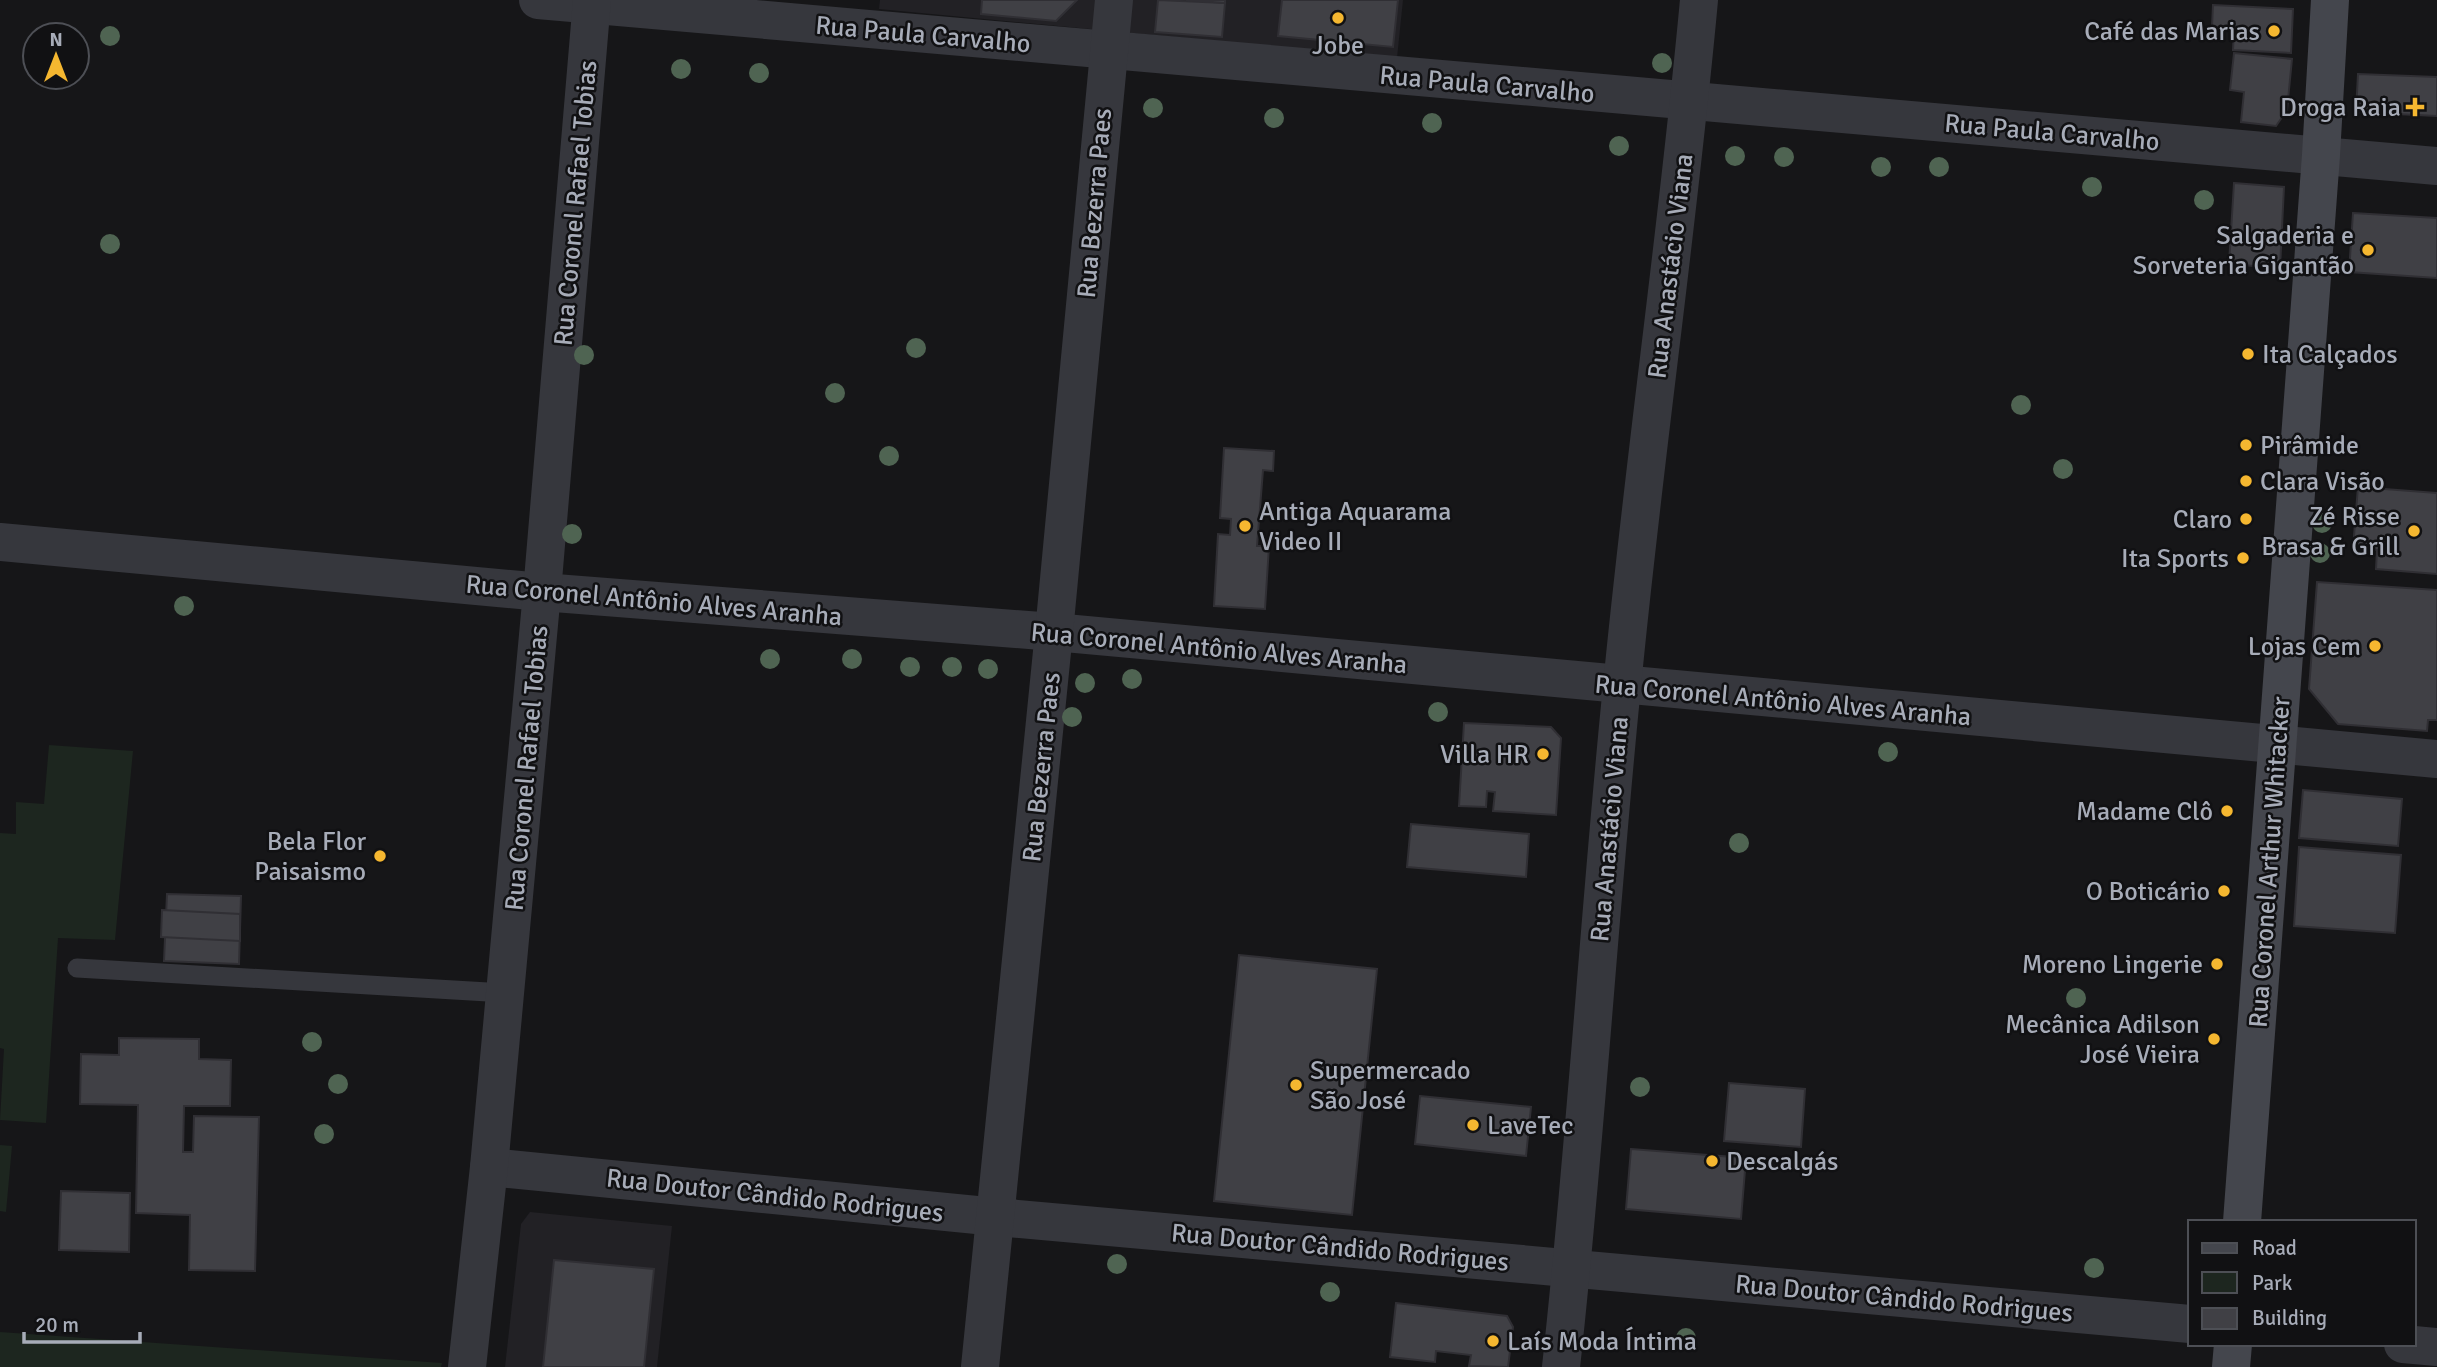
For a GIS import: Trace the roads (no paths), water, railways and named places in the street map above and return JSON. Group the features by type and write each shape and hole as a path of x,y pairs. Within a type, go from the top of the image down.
{"main road":[{"name":"Rua Coronel Arthur Whitacker","path":"2242,1220 2321,155 2330,0"},
{"path":"2231,1367 2233,1346"}],"street":[{"name":"Rua Paula Carvalho","path":"538,0 592,2 1108,51 2437,166"},
{"name":"Rua Bezerra Paes","path":"981,1367 1114,0"},
{"name":"Rua Anastácio Viana","path":"1561,1367 1622,685 1699,0"},
{"name":"Rua Coronel Rafael Tobias","path":"467,1367 489,1167 542,592 592,2"},
{"name":"Rua Coronel Antônio Alves Aranha","path":"0,542 542,592 1054,632 2437,759"},
{"name":"Rua Doutor Cândido Rodrigues","path":"489,1167 997,1217 2188,1324"},
{"path":"2416,1346 2437,1348"}],"lane":[{"path":"78,968 505,993"}],"place":[{"name":"Jobe","path":"1338,18"},
{"name":"Café das Marias","path":"2274,31"},
{"name":"Droga Raia","path":"2415,107"},
{"name":"Salgaderia e Sorveteria Gigantão","path":"2368,250"},
{"name":"Ita Calçados","path":"2248,354"},
{"name":"Pirâmide","path":"2246,445"},
{"name":"Clara Visão","path":"2246,481"},
{"name":"Claro","path":"2246,519"},
{"name":"Antiga Aquarama Video II","path":"1245,526"},
{"name":"Zé Risse Brasa & Grill","path":"2414,531"},
{"name":"Ita Sports","path":"2243,558"},
{"name":"Lojas Cem","path":"2375,646"},
{"name":"Villa HR","path":"1543,754"},
{"name":"Madame Clô","path":"2227,811"},
{"name":"Bela Flor Paisaismo","path":"380,856"},
{"name":"O Boticário","path":"2224,891"},
{"name":"Moreno Lingerie","path":"2217,964"},
{"name":"Mecânica Adilson José Vieira","path":"2214,1039"},
{"name":"Supermercado São José","path":"1296,1085"},
{"name":"LaveTec","path":"1473,1125"},
{"name":"Descalgás","path":"1712,1161"},
{"name":"Laís Moda Íntima","path":"1493,1341"}]}
